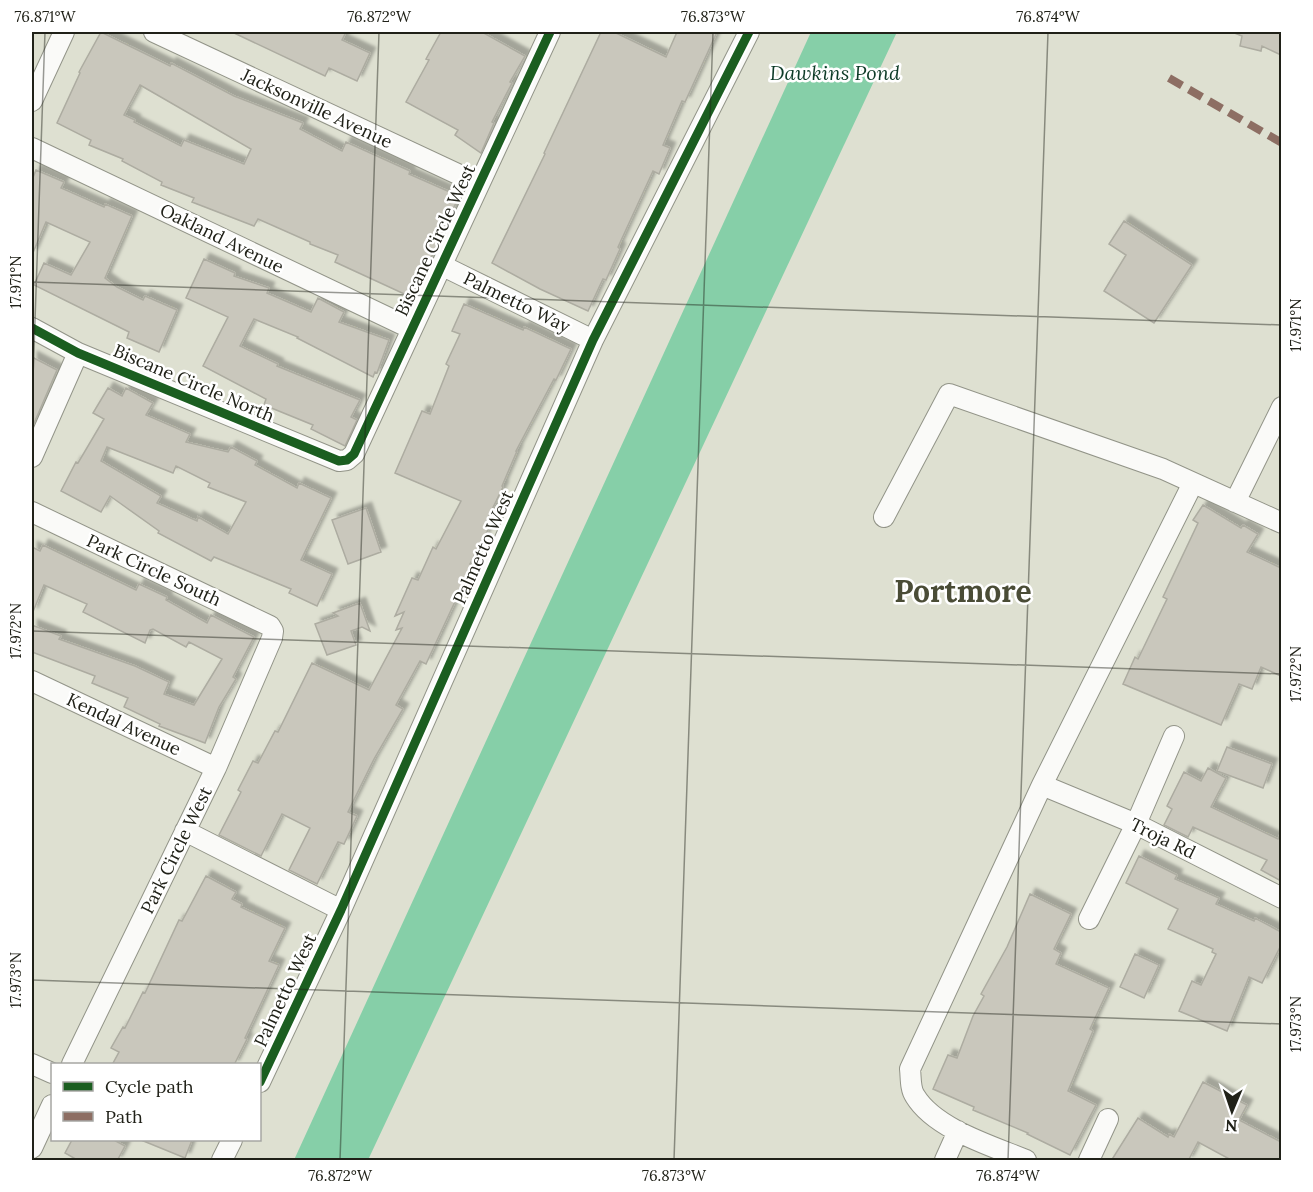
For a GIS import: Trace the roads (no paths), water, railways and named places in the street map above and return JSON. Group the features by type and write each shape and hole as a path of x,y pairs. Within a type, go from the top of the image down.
{"street":[{"path":"32,101 36,81 64,32"},
{"name":"Jacksonville Avenue","path":"154,32 479,184"},
{"name":"Biscane Circle West","path":"346,460 354,454 550,32"},
{"name":"Palmetto West","path":"261,1080 341,910 593,340 749,32"},
{"name":"Oakland Avenue","path":"32,147 412,329"},
{"name":"Palmetto Way","path":"441,265 593,340"},
{"name":"Biscane Circle North","path":"32,328 78,353 339,461 346,460"},
{"path":"32,456 78,353"},
{"path":"884,517 949,394 1163,470 1281,523"},
{"path":"1235,502 1281,407"},
{"path":"1026,1161 958,1131 930,1114 913,1094 910,1068 1042,784 1193,483"},
{"name":"Park Circle South","path":"32,512 270,626 273,631"},
{"name":"Park Circle West","path":"73,1063 216,768 273,631"},
{"name":"Kendal Avenue","path":"32,681 216,768"},
{"path":"1089,919 1136,824 1174,736"},
{"name":"Troja Rd","path":"1042,784 1136,824 1281,898"},
{"path":"185,831 341,910"},
{"path":"32,1064 51,1074"},
{"path":"32,1148 51,1107"},
{"path":"1089,1161 1108,1119"},
{"path":"945,1161 958,1131"},
{"path":"222,1161 232,1141"}],"water":[{"name":"Dawkins Pond","path":"811,32 897,32 368,1160 294,1160"}],"district":[{"name":"Portmore","path":"963,591"}]}
